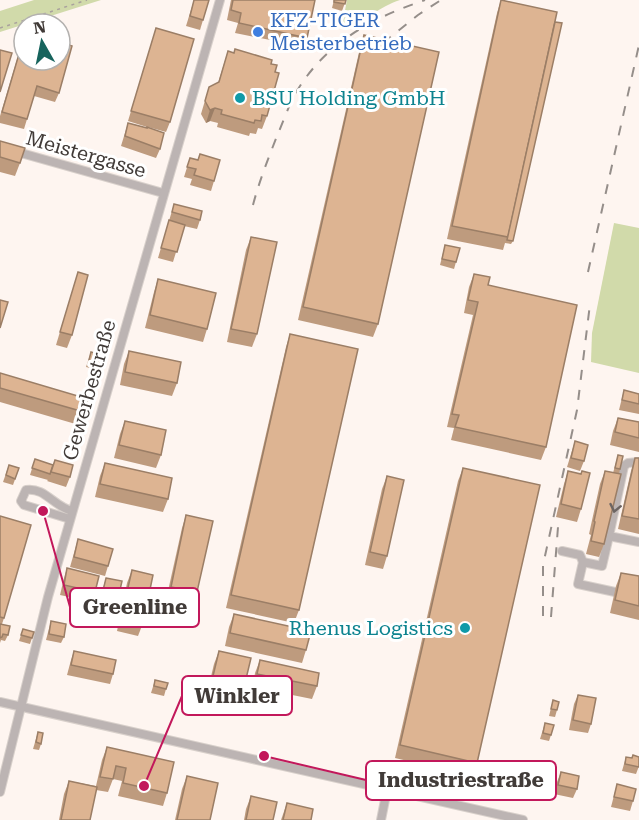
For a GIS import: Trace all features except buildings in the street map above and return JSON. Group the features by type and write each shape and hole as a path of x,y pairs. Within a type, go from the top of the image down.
{"street":[{"name":"Gewerbestraße","path":"0,792 48,597 220,0"},
{"name":"Meistergasse","path":"0,147 163,193"},
{"path":"583,562 602,566 624,466 628,463 639,462"},
{"path":"32,489 43,493 71,515 24,505 21,501 22,495 26,490 32,489"},
{"path":"609,536 639,542"},
{"path":"562,550 580,555 583,562 578,584 615,592"},
{"path":"0,702 523,820"},
{"path":"381,820 387,790"}],"path":[{"path":"0,28 87,0"}],"green space":[{"path":"34,0 101,0 63,12 12,12 12,28 0,32 0,11"},
{"path":"347,0 400,0 357,22 342,26"},
{"path":"614,223 639,228 639,373 591,362 592,333"}],"railway":[{"path":"253,205 290,104 312,70 325,56 355,32 389,14 425,0"},
{"path":"383,43 441,0"},
{"path":"588,272 639,45"},
{"path":"543,616 543,565 577,410 590,304"},
{"path":"551,617 558,527"}],"place":[{"name":"KFZ-TIGER Meisterbetrieb","path":"258,32"},
{"name":"BSU Holding GmbH","path":"240,98"},
{"name":"Greenline","path":"43,511"},
{"name":"Rhenus Logistics","path":"465,628"},
{"name":"Industriestraße","path":"264,756"},
{"name":"Winkler","path":"144,786"}]}
